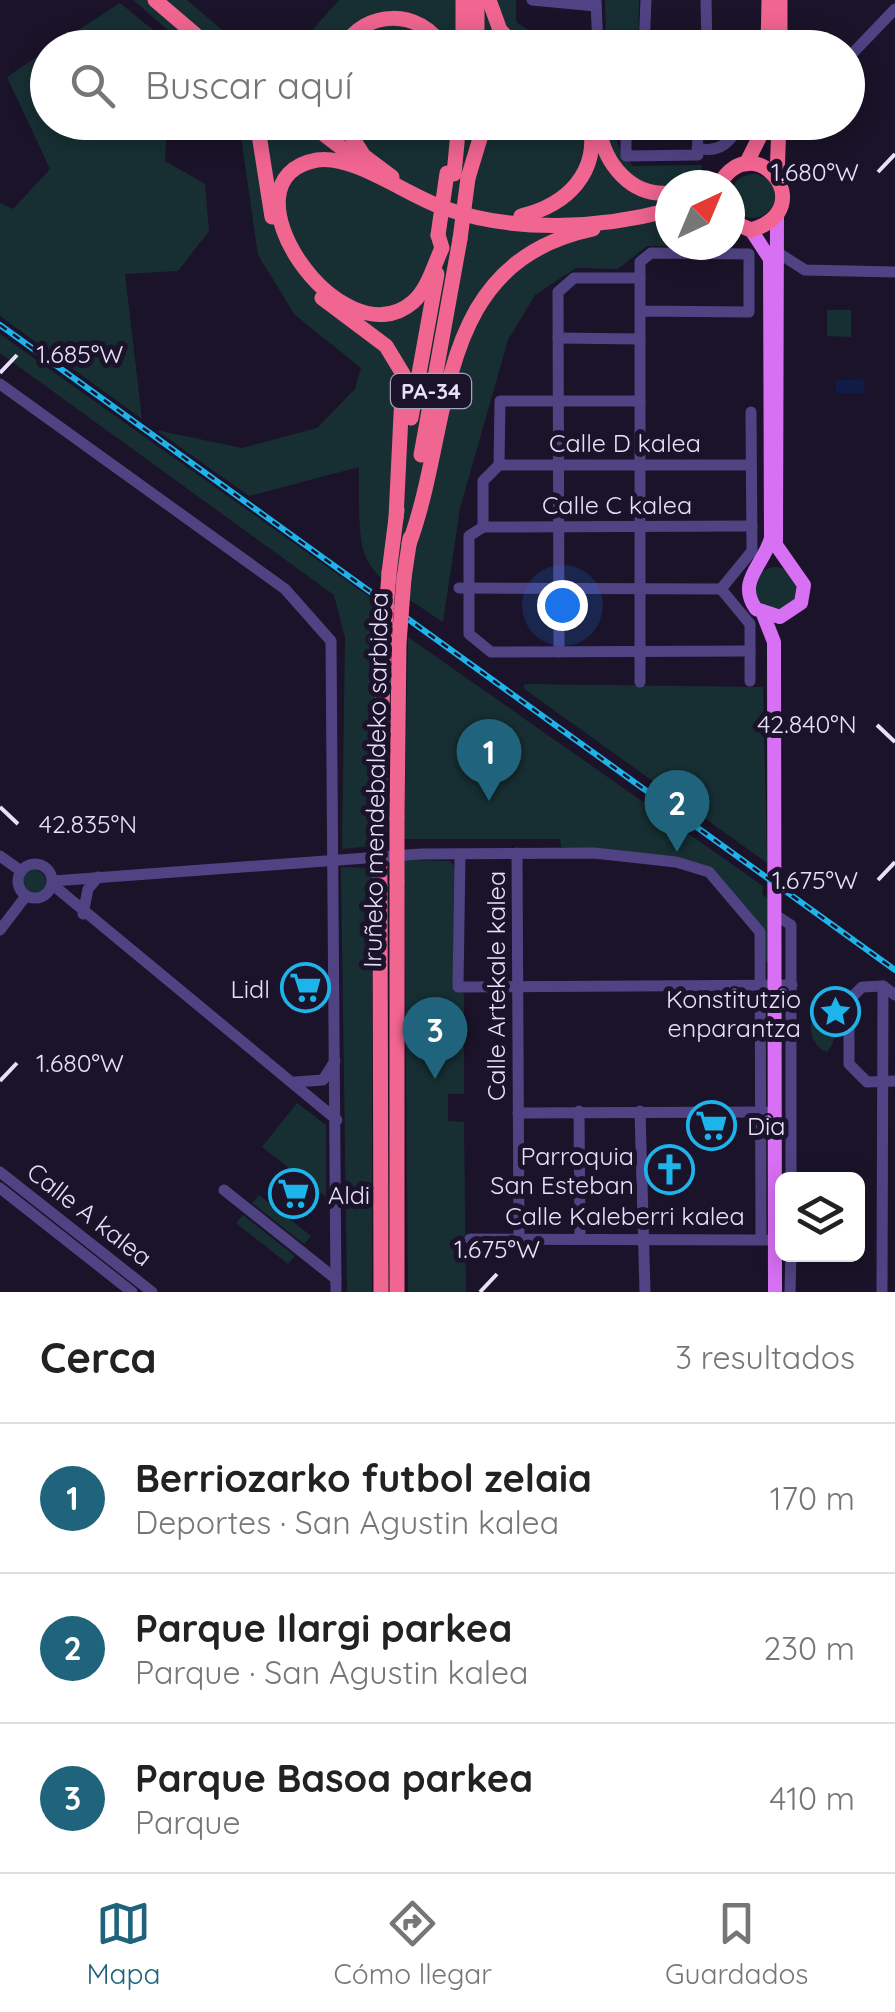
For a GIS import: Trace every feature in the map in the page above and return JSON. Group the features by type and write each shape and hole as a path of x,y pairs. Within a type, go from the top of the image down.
{"highway":[{"path":"155,0 192,30"},
{"path":"163,0 195,30"},
{"path":"463,0 463,30"},
{"path":"477,0 477,30"},
{"path":"489,0 500,30"},
{"path":"768,30 769,0"},
{"path":"780,0 780,30"},
{"path":"359,30 364,24 397,18 428,30"},
{"path":"261,140 275,231 288,261 312,290 386,346 402,374 396,518"},
{"path":"326,140 364,171"},
{"path":"329,140 367,167 412,190 482,212 590,218 655,200"},
{"path":"354,140 364,156 412,190"},
{"path":"456,140 456,175"},
{"path":"456,175 469,140"},
{"path":"456,175 475,140"},
{"path":"521,216 562,201 576,187 592,152 593,140"},
{"path":"602,140 615,170 642,190 655,193"},
{"path":"737,170 746,164 758,140"},
{"path":"745,227 752,230 777,214 783,196 778,178 779,140"},
{"path":"446,239 415,300 389,312 352,306 306,274 279,217 282,188 300,166 314,160 344,162 412,196 478,217 560,225 642,218"},
{"path":"746,164 764,166 778,178"},
{"name":"Iruñeko mendebaldeko sarbidea","path":"399,1292 388,884 380,818 396,576 396,518 456,175"},
{"path":"409,544 419,517 456,352 488,290 525,256 557,240 655,214"},
{"name":"Iruñeko mendebaldeko sarbidea","path":"396,576 409,544 446,239"},
{"name":"Iruñeko mendebaldeko sarbidea","path":"381,1288 388,884 397,818 391,642"}],"main road":[{"path":"774,642 788,614 800,603 804,585 780,553 776,533 777,214"},
{"path":"752,230 770,259 771,538 753,573 748,597 763,614 774,642 774,914 767,985 777,1172"},
{"path":"753,573 772,560 788,564"},
{"path":"763,614 788,614"},
{"path":"775,1262 776,1292"}],"street":[{"path":"532,0 596,3 597,30"},
{"path":"645,30 646,0"},
{"path":"706,0 707,30"},
{"path":"865,40 895,9"},
{"path":"626,140 626,156 698,154 697,140"},
{"path":"697,148 718,148 730,140"},
{"path":"777,252 805,270 895,272"},
{"path":"640,311 749,312 750,254 652,253 640,262 640,278 640,311 640,682"},
{"path":"777,290 805,270"},
{"path":"559,652 561,287 574,278 640,278"},
{"path":"558,338 640,339"},
{"path":"0,384 285,589 331,641 337,1120 335,1288"},
{"path":"640,401 500,401 499,465 484,481 483,527 470,536 464,588 469,634 492,652 750,651"},
{"path":"725,589 752,551 750,412"},
{"name":"Calle D kalea","path":"499,465 751,465"},
{"name":"Calle C kalea","path":"483,527 752,526"},
{"path":"725,589 753,573"},
{"path":"464,588 725,589 748,597"},
{"path":"725,589 750,624 750,682"},
{"path":"337,1120 83,914 53,883 42,865 30,864 21,871 19,887 26,896 40,898 53,883 98,877 333,859 594,852 676,862 709,872 760,932 767,985"},
{"name":"Calle Artekale kalea","path":"516,853 518,1238"},
{"path":"460,854 458,987 792,985"},
{"path":"0,856 21,871"},
{"path":"83,914 88,888 98,877"},
{"path":"0,930 26,896"},
{"path":"760,1238 792,985 791,925 774,914"},
{"path":"882,1292 890,1081 883,986"},
{"path":"890,1081 867,1082 848,1064 849,1000 862,987 883,986 895,995"},
{"path":"293,1082 323,1080 336,1057"},
{"path":"580,1111 580,1238"},
{"path":"640,1111 640,1227 644,1239 645,1292"},
{"path":"518,1113 775,1112"},
{"path":"775,1112 789,1172"},
{"name":"Calle A kalea","path":"0,1172 152,1292"},
{"name":"Calle A kalea","path":"0,1188 132,1292"},
{"path":"224,1190 335,1288"},
{"name":"Calle Kaleberri kalea","path":"470,1239 760,1238 775,1250"},
{"path":"790,1292 791,1262"}],"green space":[{"path":"133,0 187,0 222,30 168,30"},
{"path":"339,0 516,0 516,22 528,30 313,30"},
{"path":"605,0 639,0 638,30 606,30"},
{"path":"120,3 153,30 78,30"},
{"path":"30,61 30,126 7,77"},
{"path":"36,140 166,140 165,161 205,184 209,231 178,271 125,274 142,419 0,316 0,203 13,209 50,169"},
{"path":"241,140 617,140 633,166 701,165 702,170 655,170 655,246 647,246 618,269 576,268 535,295 508,340 460,508 443,622 393,588 368,562 360,527 359,467 249,496 156,430 242,448 317,428 355,389 361,368 295,315 258,255"},
{"path":"745,176 761,176 775,196 769,212 753,218 745,216"},
{"path":"827,310 851,310 851,337 827,336"},
{"path":"0,334 378,603 371,846 342,849 345,638 334,595 0,353"},
{"path":"776,567 792,573 798,589 792,605 776,611 760,605 754,589 760,573"},
{"path":"408,637 763,886 762,894 770,901 772,962 762,962 761,927 714,871 670,856 561,847 560,839 404,839"},
{"path":"525,684 763,687 767,863 523,688"},
{"path":"404,860 450,861 454,866 453,990 464,993 464,1094 448,1094 448,1121 464,1122 466,1292 408,1292"},
{"path":"341,867 372,868 372,1292 347,1292"},
{"path":"34,870 46,882 34,894 22,882"},
{"path":"821,1008 829,1011 835,1027 827,1052 814,1041 811,1030 815,1012"},
{"path":"297,1103 326,1125 326,1197 262,1147"},
{"path":"259,1195 311,1236 304,1244 252,1203"},
{"path":"243,1215 295,1256 288,1264 236,1223"}],"water":[{"path":"864,379 865,393 836,393 836,380"}],"railway":[{"path":"0,325 895,970"}],"place":[{"name":"Berriozarko futbol zelaia","path":"489,801"},
{"name":"Parque Ilargi parkea","path":"677,852"},
{"name":"Lidl","path":"305,988"},
{"name":"Konstitutzio enparantza","path":"836,1012"},
{"name":"Parque Basoa parkea","path":"435,1079"},
{"name":"Dia","path":"712,1125"},
{"name":"Parroquia San Esteban","path":"669,1169"},
{"name":"Aldi","path":"293,1194"}]}
